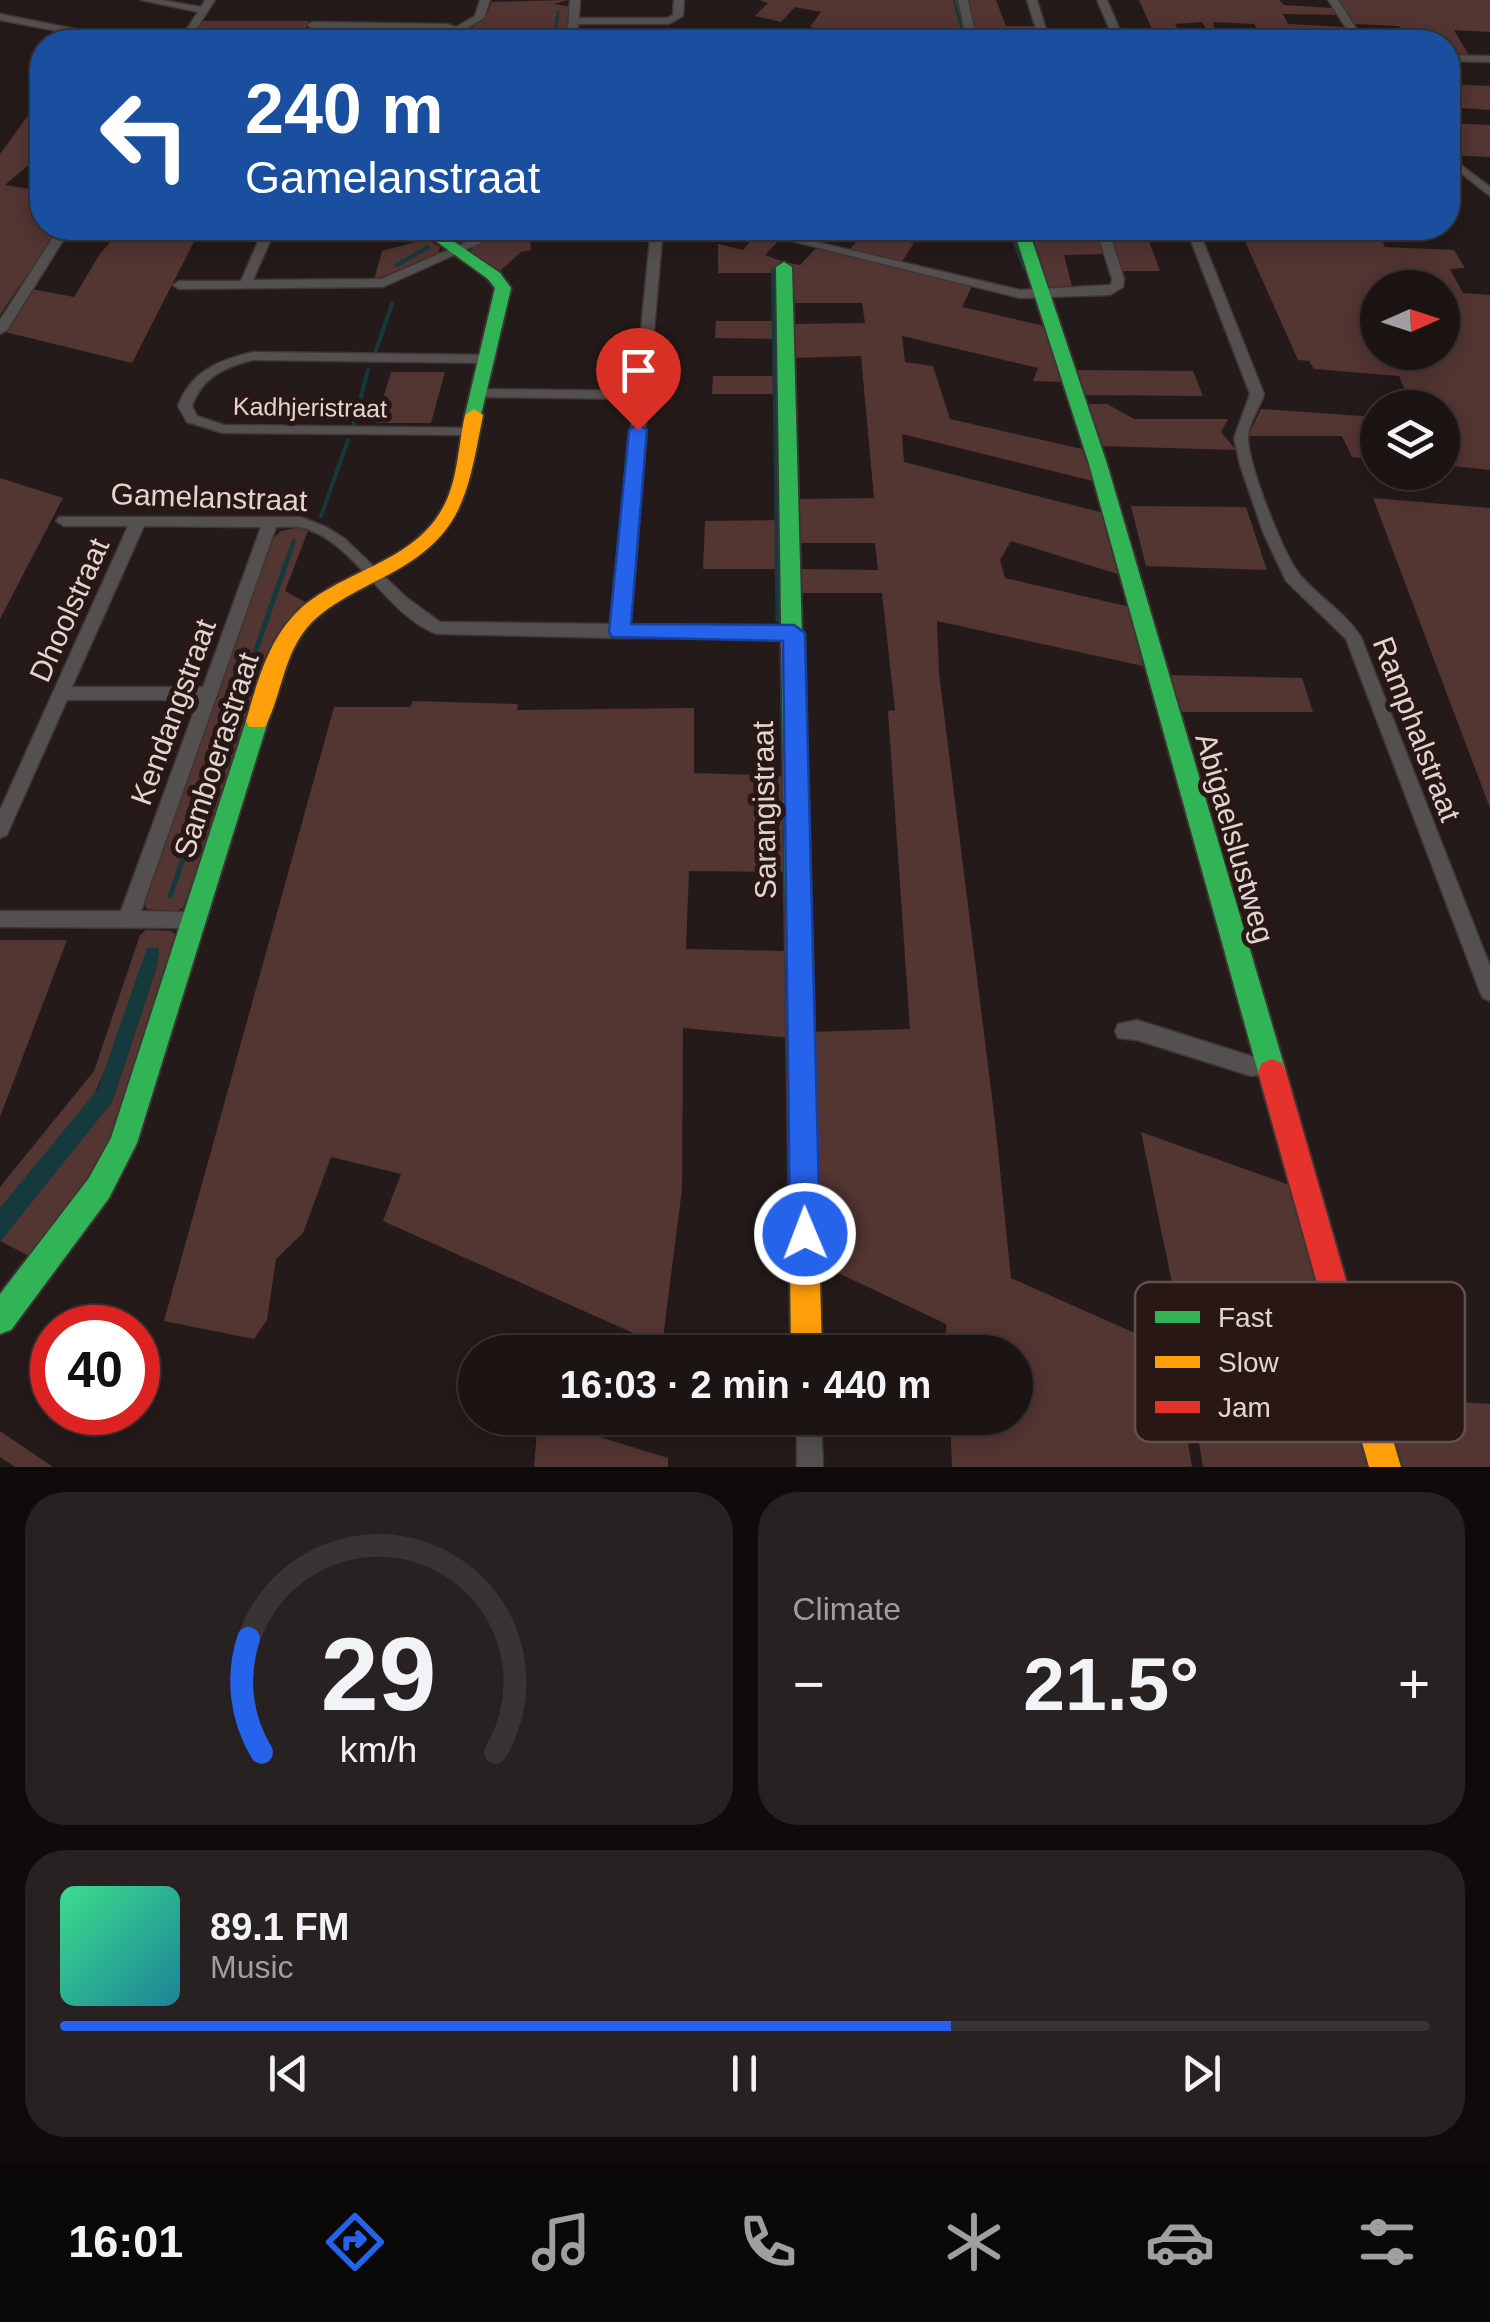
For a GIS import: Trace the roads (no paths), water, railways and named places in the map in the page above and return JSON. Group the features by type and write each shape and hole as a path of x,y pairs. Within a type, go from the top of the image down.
{"street":[{"path":"146,0 207,5 191,30"},
{"path":"312,25 433,26 456,30 479,18 484,0"},
{"path":"574,21 669,21 678,16 678,0"},
{"path":"963,0 969,30"},
{"path":"1032,0 1041,30"},
{"path":"1102,0 1115,30"},
{"path":"1333,0 1352,30"},
{"path":"573,30 575,1"},
{"path":"0,17 65,30"},
{"path":"359,30 362,24"},
{"path":"1460,59 1490,60"},
{"path":"1460,168 1490,193"},
{"path":"0,330 58,240"},
{"path":"245,285 265,240"},
{"name":"Samboerastraat","path":"0,1318 100,1188 123,1143 276,663 292,631 312,610 431,536 446,522 503,288 494,276 442,240"},
{"path":"180,285 383,283 480,240"},
{"path":"620,632 656,240"},
{"path":"794,240 1020,294 1110,291 1118,279 1106,240"},
{"name":"Abigaelslustweg","path":"1019,240 1043,294 1098,464 1332,1282"},
{"name":"Ramphalstraat","path":"1197,240 1258,394 1243,426 1242,447 1283,564 1297,582 1344,622 1353,637 1490,992"},
{"name":"Sarangistraat","path":"784,267 807,1335"},
{"name":"Kadhjeristraat","path":"471,432 223,429 192,419 185,406 189,390 202,376 228,362 252,356 488,359"},
{"path":"480,394 642,395"},
{"name":"Gamelanstraat","path":"64,521 300,522 322,528 414,616 437,628 794,633"},
{"name":"Dhoolstraat","path":"0,830 138,522"},
{"name":"Kendangstraat","path":"128,920 270,523"},
{"path":"61,694 208,693"},
{"path":"0,919 194,920"},
{"path":"1126,1031 1137,1030 1252,1066 1268,1066"},
{"path":"809,1435 810,1467"},
{"name":"Abigaelslustweg","path":"1379,1442 1386,1467"}],"water":[{"path":"147,948 159,948 157,966 112,1102 0,1242 0,1208 98,1089"}],"waterway":[{"path":"954,0 962,30"},
{"path":"556,30 558,12"},
{"path":"1014,240 1016,245"},
{"path":"1015,243 1024,268"},
{"path":"397,265 428,247"},
{"path":"773,270 777,558"},
{"path":"375,353 392,304"},
{"path":"353,426 368,370"},
{"path":"321,516 348,440"},
{"path":"288,558 294,541"},
{"path":"170,896 289,555"},
{"path":"777,555 778,620"}]}
